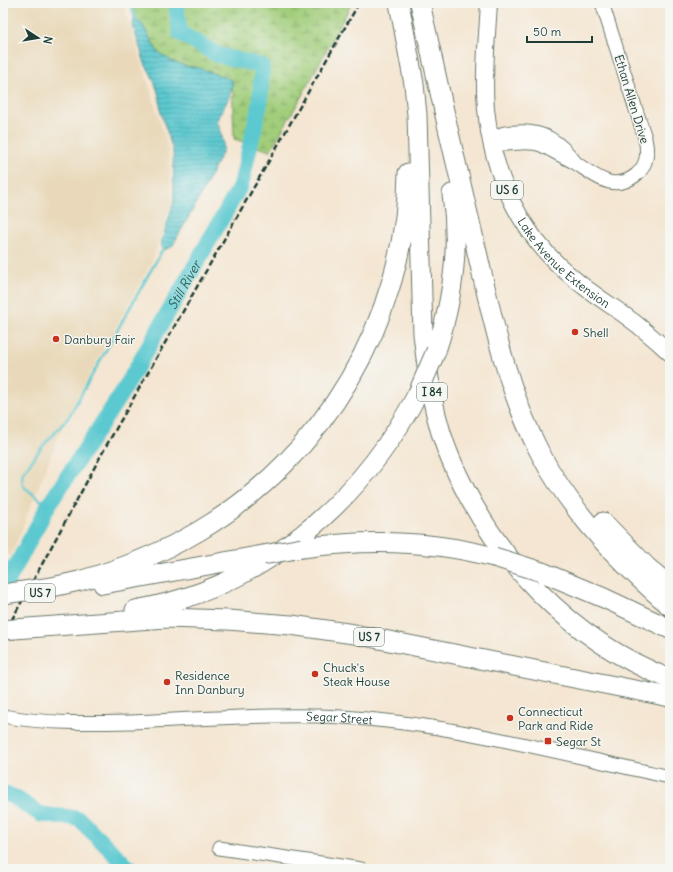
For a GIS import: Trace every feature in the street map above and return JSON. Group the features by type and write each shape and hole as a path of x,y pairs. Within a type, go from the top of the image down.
{"highway":[{"path":"419,3 500,352 526,424 558,483 595,533 617,557 670,606"},
{"path":"8,630 64,623 144,609 205,591 233,579 271,556 313,527 349,493 382,454 407,414 418,393 436,351 444,326 451,293 456,250 456,230 452,189 432,86 419,3"},
{"path":"78,585 176,544 199,531 242,502 281,468 305,443 334,405 352,377 371,340 382,313 398,260 403,233 408,176 407,116 395,7"},
{"name":"I 84","path":"395,7 413,76 417,114 423,334 433,398 441,430 451,460 480,517 517,569 538,592 586,633 641,666 670,679"},
{"path":"482,277 493,316 511,366 534,420 551,450 568,477 603,522 647,567 670,586"},
{"path":"3,595 52,587 78,585 302,548 344,543 396,542 446,547 494,557 542,572 604,598 670,629"},
{"name":"US 7","path":"64,623 166,618 228,620 291,625 354,634 670,697"}],"main road":[{"name":"Lake Avenue Extension","path":"489,3 485,84 486,108 491,142 499,172 511,200 521,219 546,252 571,277 637,325 670,353"}],"street":[{"name":"Ethan Allen Drive","path":"491,142 497,144 523,142 542,145 576,163 600,179 615,183 625,181 637,174 643,167 647,148 645,138 602,3"},
{"name":"Segar Street","path":"3,716 34,720 74,722 284,716 316,716 374,720 468,733 670,777"},
{"path":"218,848 301,865 361,869"}],"shaded area":[{"name":"Danbury Fair","path":"3,3 123,3 169,150 172,200 153,259 65,420 11,556 3,553"}],"green space":[{"path":"130,3 352,3 298,103 270,151 234,139 232,80 199,68 186,66 171,61 158,52 142,24 134,17"}],"water":[{"path":"134,17 142,24 158,52 171,61 186,66 199,68 232,80 230,95 217,120 222,135 222,152 200,197 172,247 163,250 161,243 174,201 173,151 160,110 160,100 157,89 145,64 133,26"}],"waterway":[{"path":"130,3 136,20"},
{"name":"Still River","path":"3,590 48,506 125,388 241,185 260,103 262,66 218,55 180,33 176,3"},
{"path":"48,506 23,486 22,474 42,447 68,418 164,247"},
{"path":"3,561 15,567"},
{"name":"Still River","path":"3,793 14,797 40,814 79,819 130,869"}],"railway":[{"path":"3,636 105,448 359,3"}],"place":[{"name":"Shell","path":"575,332"},
{"name":"Danbury Fair","path":"56,339"},
{"name":"Chuck's Steak House","path":"315,674"},
{"name":"Residence Inn Danbury","path":"167,682"},
{"name":"Connecticut Park and Ride","path":"510,718"},
{"name":"Segar St","path":"548,741"}]}
